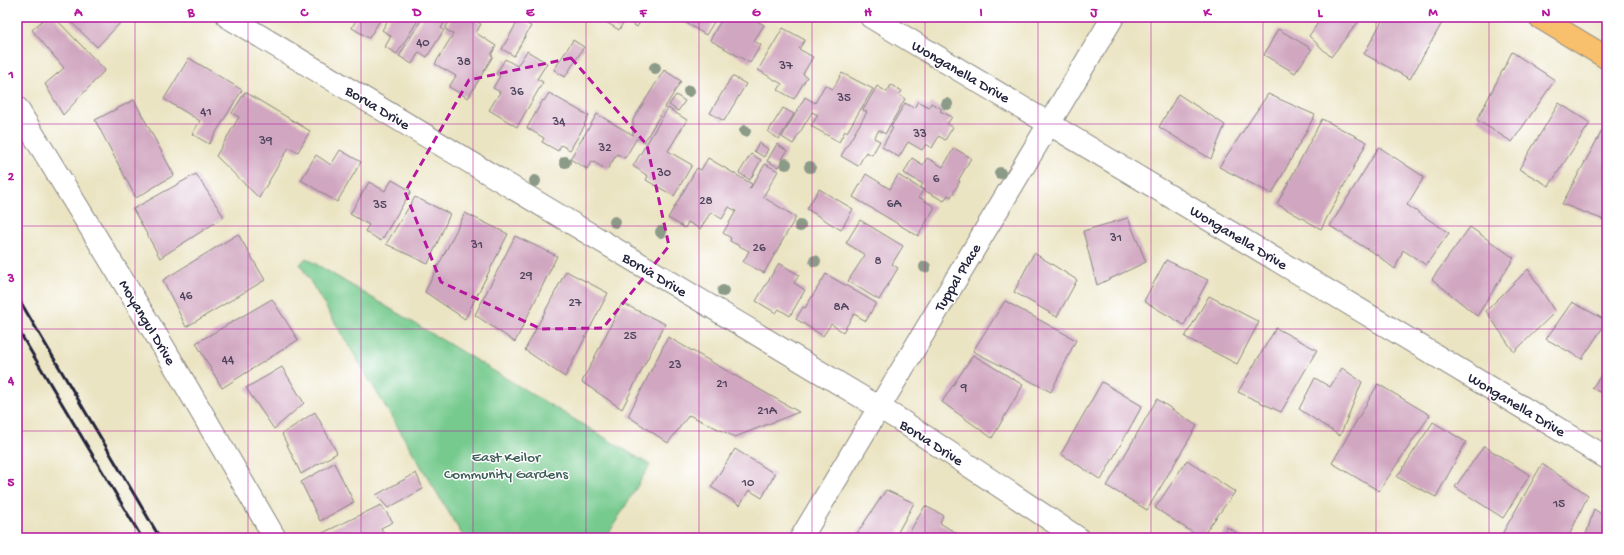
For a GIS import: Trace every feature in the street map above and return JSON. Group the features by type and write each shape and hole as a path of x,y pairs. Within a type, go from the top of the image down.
{"main road":[{"path":"1539,17 1607,58"}],"street":[{"name":"Borva Drive","path":"228,17 900,420 1078,538"},
{"name":"Wonganella Drive","path":"870,17 1607,458"},
{"name":"Tuppal Place","path":"801,538 1113,17"},
{"name":"Moyangul Drive","path":"17,108 164,348 275,538"}],"highlighted area":[{"path":"571,58 647,145 669,246 603,328 541,329 441,282 405,192 469,80"}],"green space":[{"name":"East Keilor Community Gardens","path":"306,258 650,465 606,538 464,538 300,264"}],"building":[{"path":"46,17 54,17 105,70 63,115 45,84 64,68 32,30"},
{"path":"126,17 97,47 67,18"},
{"path":"356,17 382,17 369,38 352,28 357,18"},
{"path":"390,17 420,17 397,54 385,47 391,36 382,30"},
{"path":"423,17 448,17 441,28 444,30 427,57 419,52 412,64 399,56"},
{"path":"452,17 470,17 481,24 476,33 496,46 491,55 493,56 468,98 449,87 456,76 435,64 453,34 445,29"},
{"path":"598,17 643,17 637,27 625,20 619,30"},
{"path":"676,17 717,17 706,35"},
{"path":"723,17 751,17 764,25 754,41 761,45 750,63 710,40"},
{"path":"1322,17 1362,17 1331,57 1309,36"},
{"path":"1384,17 1431,17 1442,23 1410,79 1364,54"},
{"path":"519,19 531,26 514,56 502,49"},
{"path":"783,28 805,40 799,49 813,57 803,74 807,77 794,99 778,90 782,84 758,70"},
{"path":"1278,29 1312,49 1295,73 1264,55"},
{"path":"573,40 584,47 565,77 554,70"},
{"path":"527,51 547,63 537,79 543,82 517,127 489,110 500,92 493,88 500,76 496,74 505,59 517,66"},
{"path":"1512,52 1555,80 1512,142 1477,120"},
{"path":"189,58 242,90 209,144 192,134 200,121 164,99"},
{"path":"664,70 681,81 644,142 637,138 625,158 617,154 607,170 592,161 587,169 570,159 597,114 633,135 633,120"},
{"path":"842,73 873,89 847,132 845,131 839,142 811,126 818,115 812,112 793,144 782,137 805,97 815,103 825,85 833,89"},
{"path":"732,76 746,84 724,121 710,113"},
{"path":"891,85 902,91 899,95 905,99 885,134 879,130 874,138 880,141 872,155 866,152 858,166 841,156 867,112 863,110 877,86 887,92"},
{"path":"245,92 310,131 298,152 289,147 259,198 216,156 239,117 232,113"},
{"path":"549,93 589,116 570,150 561,145 558,151 542,142 544,138 527,128 543,100 544,101"},
{"path":"1178,94 1225,125 1211,159 1159,127"},
{"path":"1268,94 1315,115 1272,194 1219,167"},
{"path":"676,95 685,101 678,111 669,105"},
{"path":"134,100 174,175 136,198 95,120"},
{"path":"918,101 929,107 931,103 942,109 940,111 952,117 947,124 953,127 945,140 939,136 932,148 926,144 922,150 908,142 899,157 882,147 893,128 891,127 905,103 914,108"},
{"path":"1559,103 1590,123 1549,186 1519,169"},
{"path":"668,108 687,120 668,151 692,165 674,196 646,180 648,176 633,166"},
{"path":"783,108 794,114 779,139 768,132"},
{"path":"1322,119 1367,142 1321,229 1277,204"},
{"path":"1602,131 1607,134 1607,221 1562,204"},
{"path":"759,143 768,149 764,157 754,151"},
{"path":"777,144 787,151 778,167 767,161"},
{"path":"1379,147 1424,177 1407,205 1449,233 1426,265 1403,250 1395,269 1377,255 1330,226"},
{"path":"954,148 971,158 951,197 948,195 944,201 920,188 923,184 904,173 912,158 923,165 927,158 943,167"},
{"path":"340,150 361,162 337,202 301,180 316,155 331,165"},
{"path":"751,154 761,160 750,180 739,173"},
{"path":"708,158 752,184 749,189 765,164 778,171 763,197 796,217 764,273 743,262 749,251 730,241 731,238 723,233 736,211 729,207 722,219 711,212 700,229 688,222 685,228 668,218 697,168 701,170"},
{"path":"196,174 224,217 160,258 133,209"},
{"path":"866,174 890,189 898,175 923,190 919,197 935,207 918,236 853,197"},
{"path":"392,180 411,191 381,241 365,231 369,225 350,214 369,182 385,191"},
{"path":"819,189 853,209 841,230 807,209"},
{"path":"415,197 450,214 428,264 386,244"},
{"path":"465,213 508,234 465,319 425,292"},
{"path":"1128,218 1146,262 1097,285 1083,231"},
{"path":"860,220 903,246 892,264 898,268 879,300 848,281 865,255 846,243"},
{"path":"1470,227 1514,258 1477,316 1432,279"},
{"path":"238,234 265,280 186,327 163,280"},
{"path":"515,236 557,256 515,342 475,315"},
{"path":"1034,253 1077,280 1057,317 1014,292"},
{"path":"1166,260 1208,280 1184,325 1144,301"},
{"path":"779,263 799,275 794,283 805,290 790,316 779,309 776,313 756,301"},
{"path":"1528,269 1555,312 1514,352 1486,311"},
{"path":"566,271 608,293 565,377 525,350"},
{"path":"826,274 876,303 866,321 854,314 843,332 831,324 823,336 796,319 803,307 805,308"},
{"path":"1209,296 1259,322 1237,364 1185,337"},
{"path":"272,299 298,340 222,388 196,343"},
{"path":"1005,301 1076,340 1051,392 973,351"},
{"path":"1572,302 1607,321 1582,359 1546,339"},
{"path":"622,303 665,324 622,409 582,382"},
{"path":"1276,328 1317,350 1281,412 1238,392"},
{"path":"668,337 799,412 735,437 689,415 668,443 628,416"},
{"path":"973,355 1023,385 992,438 942,402"},
{"path":"282,367 304,403 274,429 246,388"},
{"path":"1607,367 1607,396 1592,388"},
{"path":"1342,368 1362,382 1340,436 1299,409 1315,378 1330,387"},
{"path":"1102,382 1142,406 1101,480 1061,454"},
{"path":"1378,384 1430,415 1379,491 1332,463"},
{"path":"1157,399 1197,426 1147,510 1107,486"},
{"path":"315,412 337,453 301,474 282,434"},
{"path":"1433,422 1466,442 1436,497 1397,477"},
{"path":"1484,446 1530,475 1503,518 1455,487"},
{"path":"735,449 775,474 762,498 749,490 740,505 711,487"},
{"path":"1187,460 1235,492 1201,538 1155,508"},
{"path":"334,463 354,502 320,521 301,482"},
{"path":"1542,464 1588,495 1568,538 1505,538 1501,536"},
{"path":"416,473 423,489 388,508 376,495"},
{"path":"886,490 914,503 898,532 903,535 901,538 854,538"},
{"path":"381,505 393,522 381,528 386,538 312,538"},
{"path":"925,506 943,515 940,523 964,538 906,538"},
{"path":"1594,509 1607,518 1607,538 1585,538"},
{"path":"1227,527 1245,538 1220,538"}],"railway":[{"path":"17,296 160,538"},
{"path":"17,328 142,538"}]}
